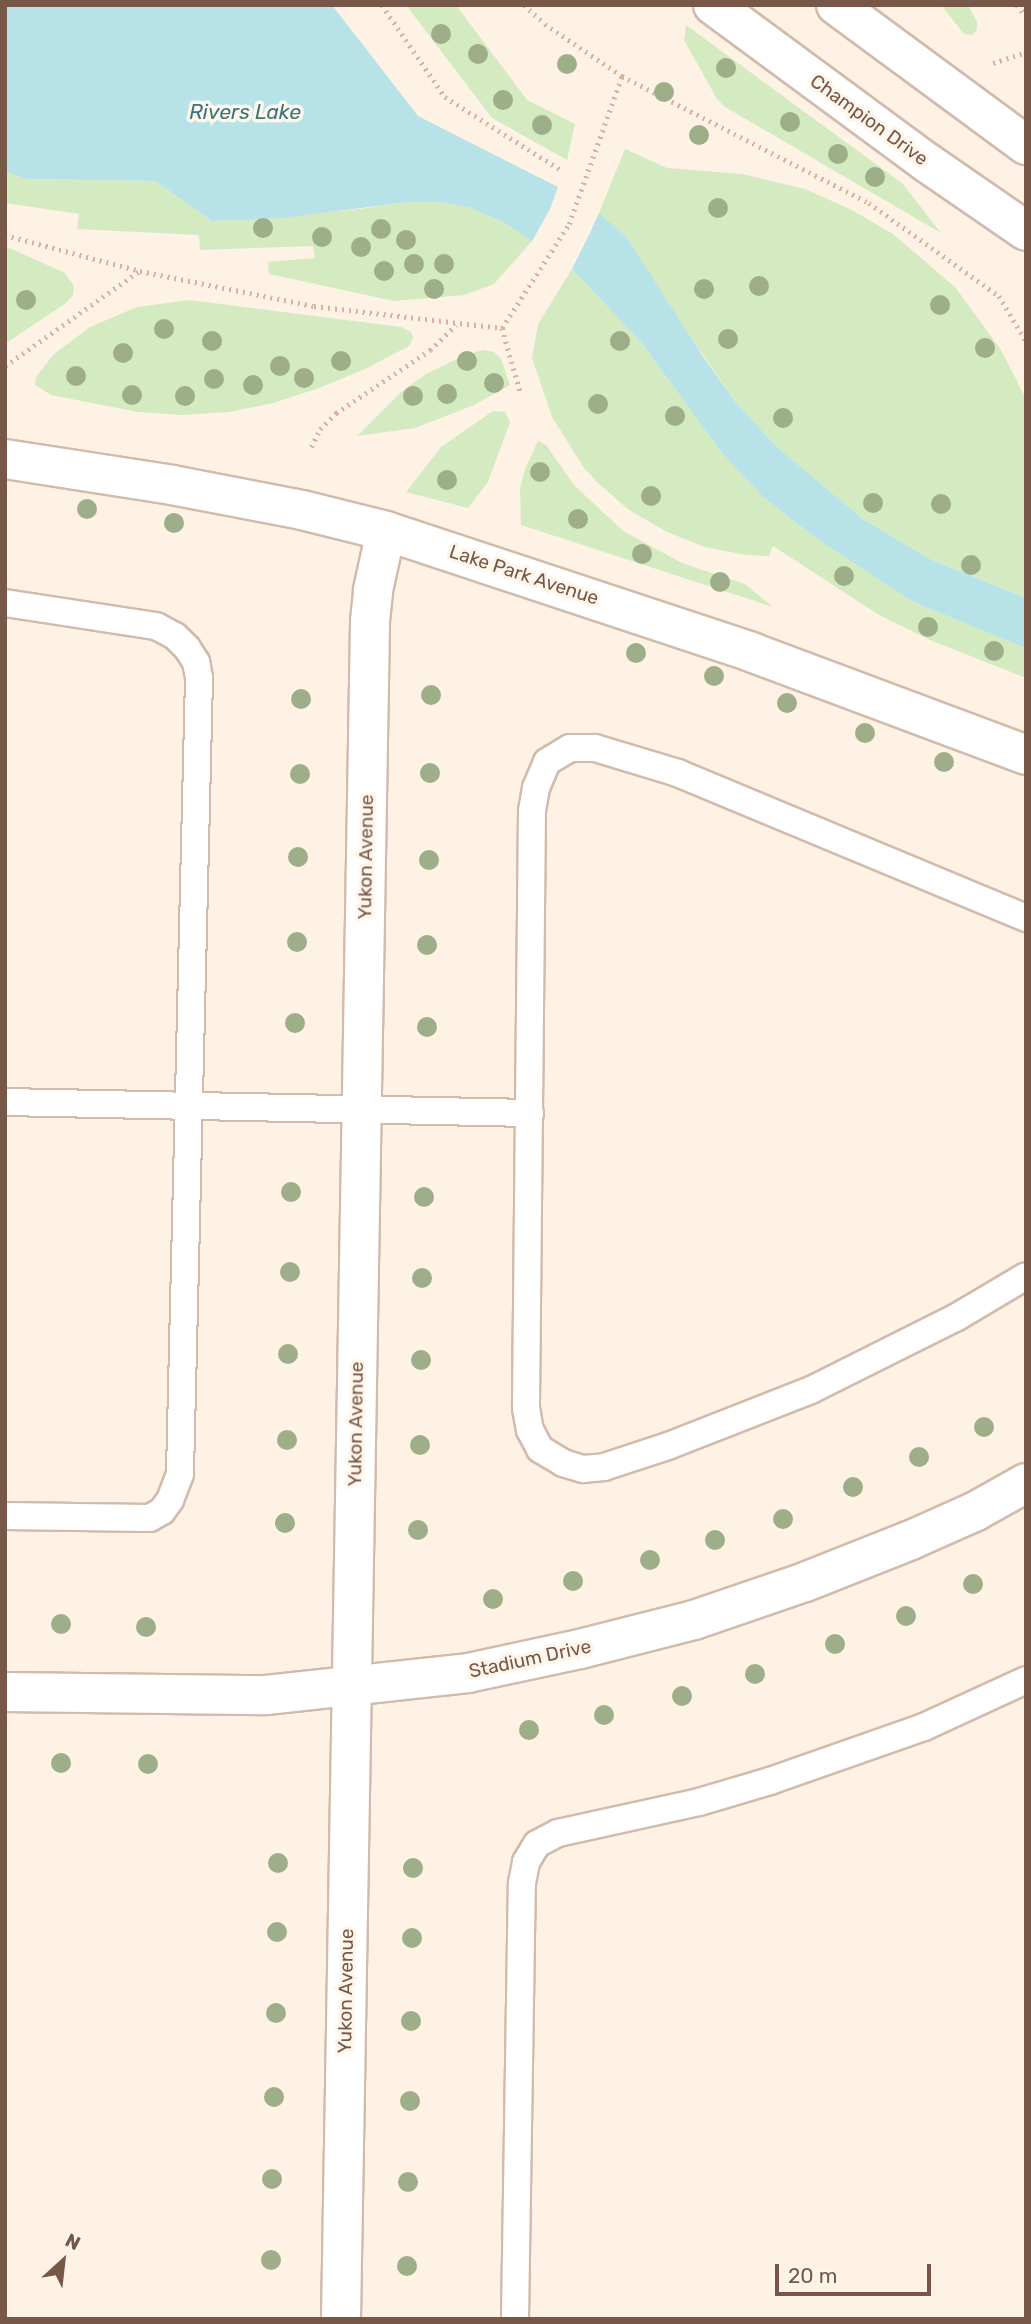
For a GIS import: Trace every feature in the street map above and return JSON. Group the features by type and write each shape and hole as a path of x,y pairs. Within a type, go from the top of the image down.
{"street":[{"name":"Champion Drive","path":"713,5 926,162 1026,231"},
{"path":"836,5 1026,145"},
{"name":"Lake Park Avenue","path":"5,459 172,485 302,510 386,531 727,643 1026,755"},
{"name":"Yukon Avenue","path":"341,2319 370,621 373,590 386,531"},
{"name":"Stadium Drive","path":"5,1692 265,1695 352,1688 468,1673 694,1620 805,1582 911,1540 1026,1483"}],"lane":[{"path":"5,603 156,626 174,636 196,662 199,678 180,1474 177,1486 162,1511 150,1517 5,1516"},
{"path":"1026,918 678,773 595,748 570,748 547,762 536,788 533,811 526,1408 530,1430 540,1449 563,1463 583,1469 604,1467 668,1446 811,1390 957,1317 1026,1276"},
{"path":"5,1102 362,1107 530,1113"},
{"path":"515,2319 522,1883 526,1862 537,1844 558,1833 699,1802 782,1777 923,1727 1026,1680"}],"path":[{"path":"382,5 445,97 561,170"},
{"path":"524,5 545,24 622,76 869,202 999,296 1026,341"},
{"path":"1017,5 1026,16"},
{"path":"521,394 502,328 569,224 587,181 622,76"},
{"path":"5,235 139,271 314,306 456,325 502,328"},
{"path":"5,366 139,271"},
{"path":"311,447 320,429 336,413 430,350 456,325"}],"green space":[{"path":"406,5 456,5 527,100 575,124 567,160 492,118"},
{"path":"941,5 968,5 977,22 977,30 972,35 964,34"},
{"path":"686,25 903,184 941,233 725,107 717,99 684,40"},
{"path":"625,149 667,168 742,174 805,189 850,209 893,234 955,287 1001,350 1026,399 1026,598 932,560 864,520 776,446 737,404 676,316 625,235 599,213"},
{"path":"5,171 26,179 155,181 212,221 351,210 409,202 440,202 471,208 503,222 532,241 494,284 464,295 394,301 269,274 268,262 315,258 313,246 200,250 199,235 77,229 79,214 5,203"},
{"path":"5,246 65,273 74,286 73,295 66,303 5,344"},
{"path":"572,269 640,341 723,454 763,497 820,541 913,602 1026,648 1026,678 930,640 879,615 773,546 769,556 746,555 705,547 667,532 629,510 598,483 584,468 552,417 532,358 538,324"},
{"path":"190,300 401,327 411,332 413,338 409,346 365,369 319,388 273,403 229,412 182,415 138,412 51,395 35,385 36,377 54,354 90,327 137,307"},
{"path":"483,350 494,352 501,359 510,385 474,405 415,428 357,436 400,393 426,374 465,355"},
{"path":"493,411 505,412 510,422 488,482 468,508 406,492 441,447"},
{"path":"538,441 546,445 574,485 623,531 682,563 745,584 773,607 521,525 520,489 525,469"}],"water":[{"name":"Rivers Lake","path":"5,5 332,5 418,116 558,187 554,202 532,241 503,222 471,208 440,202 409,202 281,218 212,221 155,181 26,179 5,171"},
{"path":"599,213 625,235 704,358 737,404 776,446 864,520 932,560 1026,598 1026,648 913,602 820,541 763,497 723,454 640,341 572,269"}],"pier":[{"path":"559,184 562,188 551,217 535,243 531,244 548,215"},
{"path":"600,209 570,272 569,267 596,211"}]}
